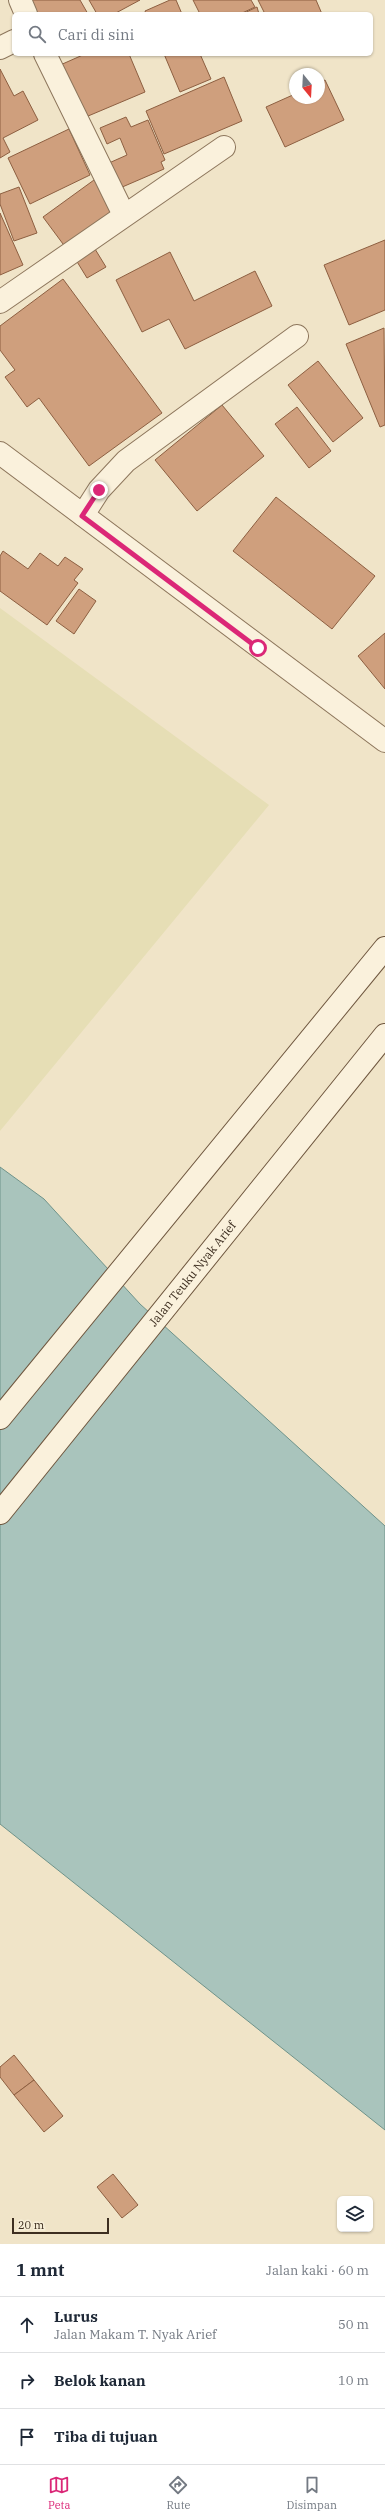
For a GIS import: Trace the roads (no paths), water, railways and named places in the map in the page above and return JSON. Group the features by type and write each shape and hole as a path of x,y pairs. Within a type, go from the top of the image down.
{"street":[{"path":"20,0 25,12"},
{"path":"0,48 12,42"},
{"path":"46,56 124,215"},
{"path":"0,302 224,147"},
{"path":"82,516 99,490 126,461 297,336"},
{"path":"0,453 82,516 385,741"},
{"path":"0,1418 385,948"},
{"name":"Jalan Teuku Nyak Arief","path":"0,1512 385,1035"}],"water":[{"path":"0,1167 44,1199 140,1304 385,1526 385,2130 0,1824"}]}
